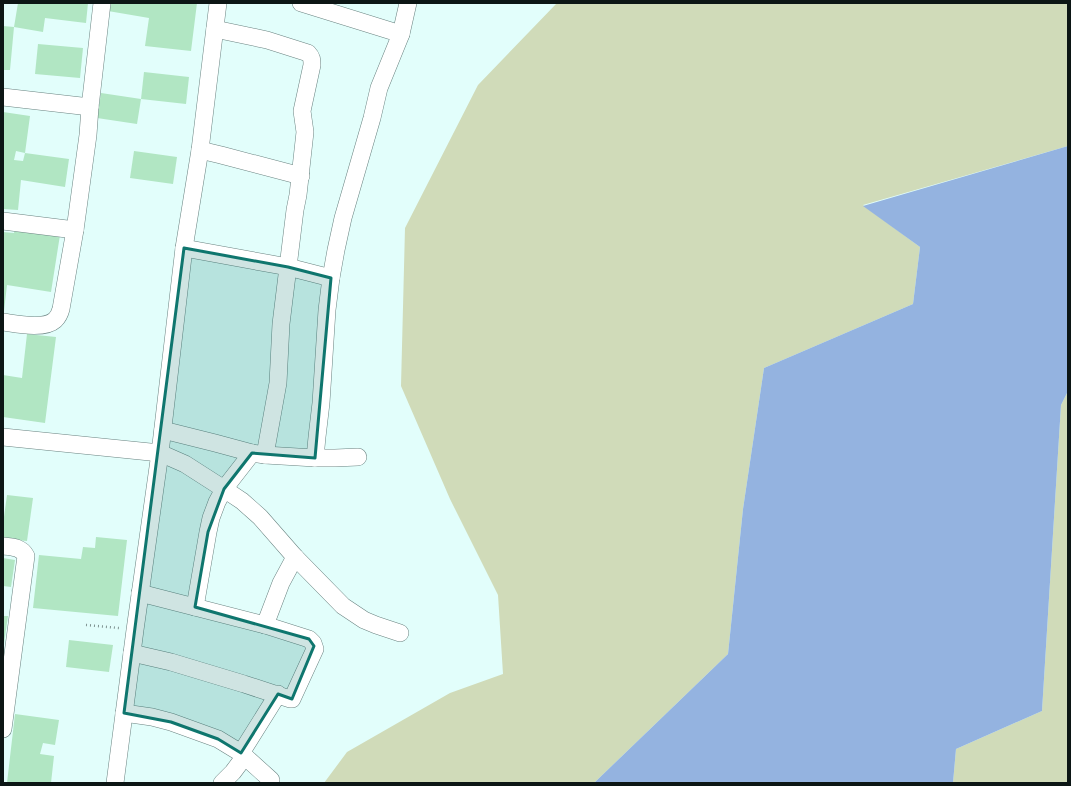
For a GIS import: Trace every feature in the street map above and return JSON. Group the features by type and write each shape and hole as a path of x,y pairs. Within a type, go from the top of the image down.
{"street":[{"path":"3,322 31,326 41,325 51,322 56,318 61,309 75,230 88,135 102,3"},
{"path":"115,783 160,453 184,248 200,150 218,3"},
{"path":"302,3 401,34"},
{"path":"315,458 321,403 325,328 331,278 343,218 372,118 379,88 401,34 408,3"},
{"path":"195,608 211,518 224,489 259,454 278,383 281,324 295,210 301,176 305,132 302,111 312,65 310,55 303,51 267,40 215,29"},
{"path":"3,97 90,107"},
{"path":"200,150 301,176"},
{"path":"3,221 75,230"},
{"path":"184,248 288,266 331,278"},
{"path":"162,430 259,454 315,458 358,457"},
{"path":"3,437 160,453 185,464 242,501 260,517 343,606 364,620 400,633"},
{"path":"3,546 18,548 23,551 26,556 8,661 3,730"},
{"path":"265,625 281,583 295,556"},
{"path":"132,653 170,662 292,699 315,649 313,643 309,639 265,625 140,593"},
{"path":"222,783 233,772 278,694"},
{"path":"124,713 152,717 171,722 218,739 243,754 271,780"}],"path":[{"path":"86,625 135,630"}],"highlighted area":[{"path":"184,248 288,267 331,278 315,458 252,453 224,489 208,532 195,607 309,639 314,646 292,699 278,694 241,753 218,739 171,722 124,713"}],"green space":[{"path":"557,3 1068,3 1068,146 863,205 920,247 913,304 764,368 743,509 728,654 594,783 324,783 347,752 450,693 503,674 498,595 450,499 401,386 405,228 478,85"},
{"path":"1068,391 1068,783 953,783 956,749 1042,711 1061,405"}],"water":[{"path":"1068,146 1068,391 1061,405 1042,711 956,749 953,783 594,783 728,654 743,509 764,368 913,304 920,247 863,206"}],"building":[{"path":"18,3 88,3 86,23 45,18 43,32 14,27"},
{"path":"110,3 197,3 191,51 145,46 149,18 108,11"},
{"path":"3,26 14,27 10,70 3,70"},
{"path":"38,44 83,48 80,78 35,74"},
{"path":"144,72 189,77 186,104 141,99"},
{"path":"101,93 141,99 137,124 97,118"},
{"path":"3,112 30,116 25,153 69,159 65,187 21,180 18,210 3,209","holes":["16,151 25,153 23,161 14,160"]},
{"path":"134,151 177,157 173,184 130,178"},
{"path":"15,229 60,235 51,292 7,285 3,311 3,232 14,233"},
{"path":"27,334 56,337 45,423 3,417 3,375 22,378"},
{"path":"7,495 33,498 27,541 3,539 3,524"},
{"path":"96,537 127,540 118,616 33,608 39,555 81,559 83,547 95,548"},
{"path":"3,558 15,560 11,587 3,586"},
{"path":"3,616 8,616 4,643 3,643"},
{"path":"69,640 113,645 109,672 66,667"},
{"path":"15,714 59,720 55,745 43,743 40,754 54,756 51,783 7,783"}]}
